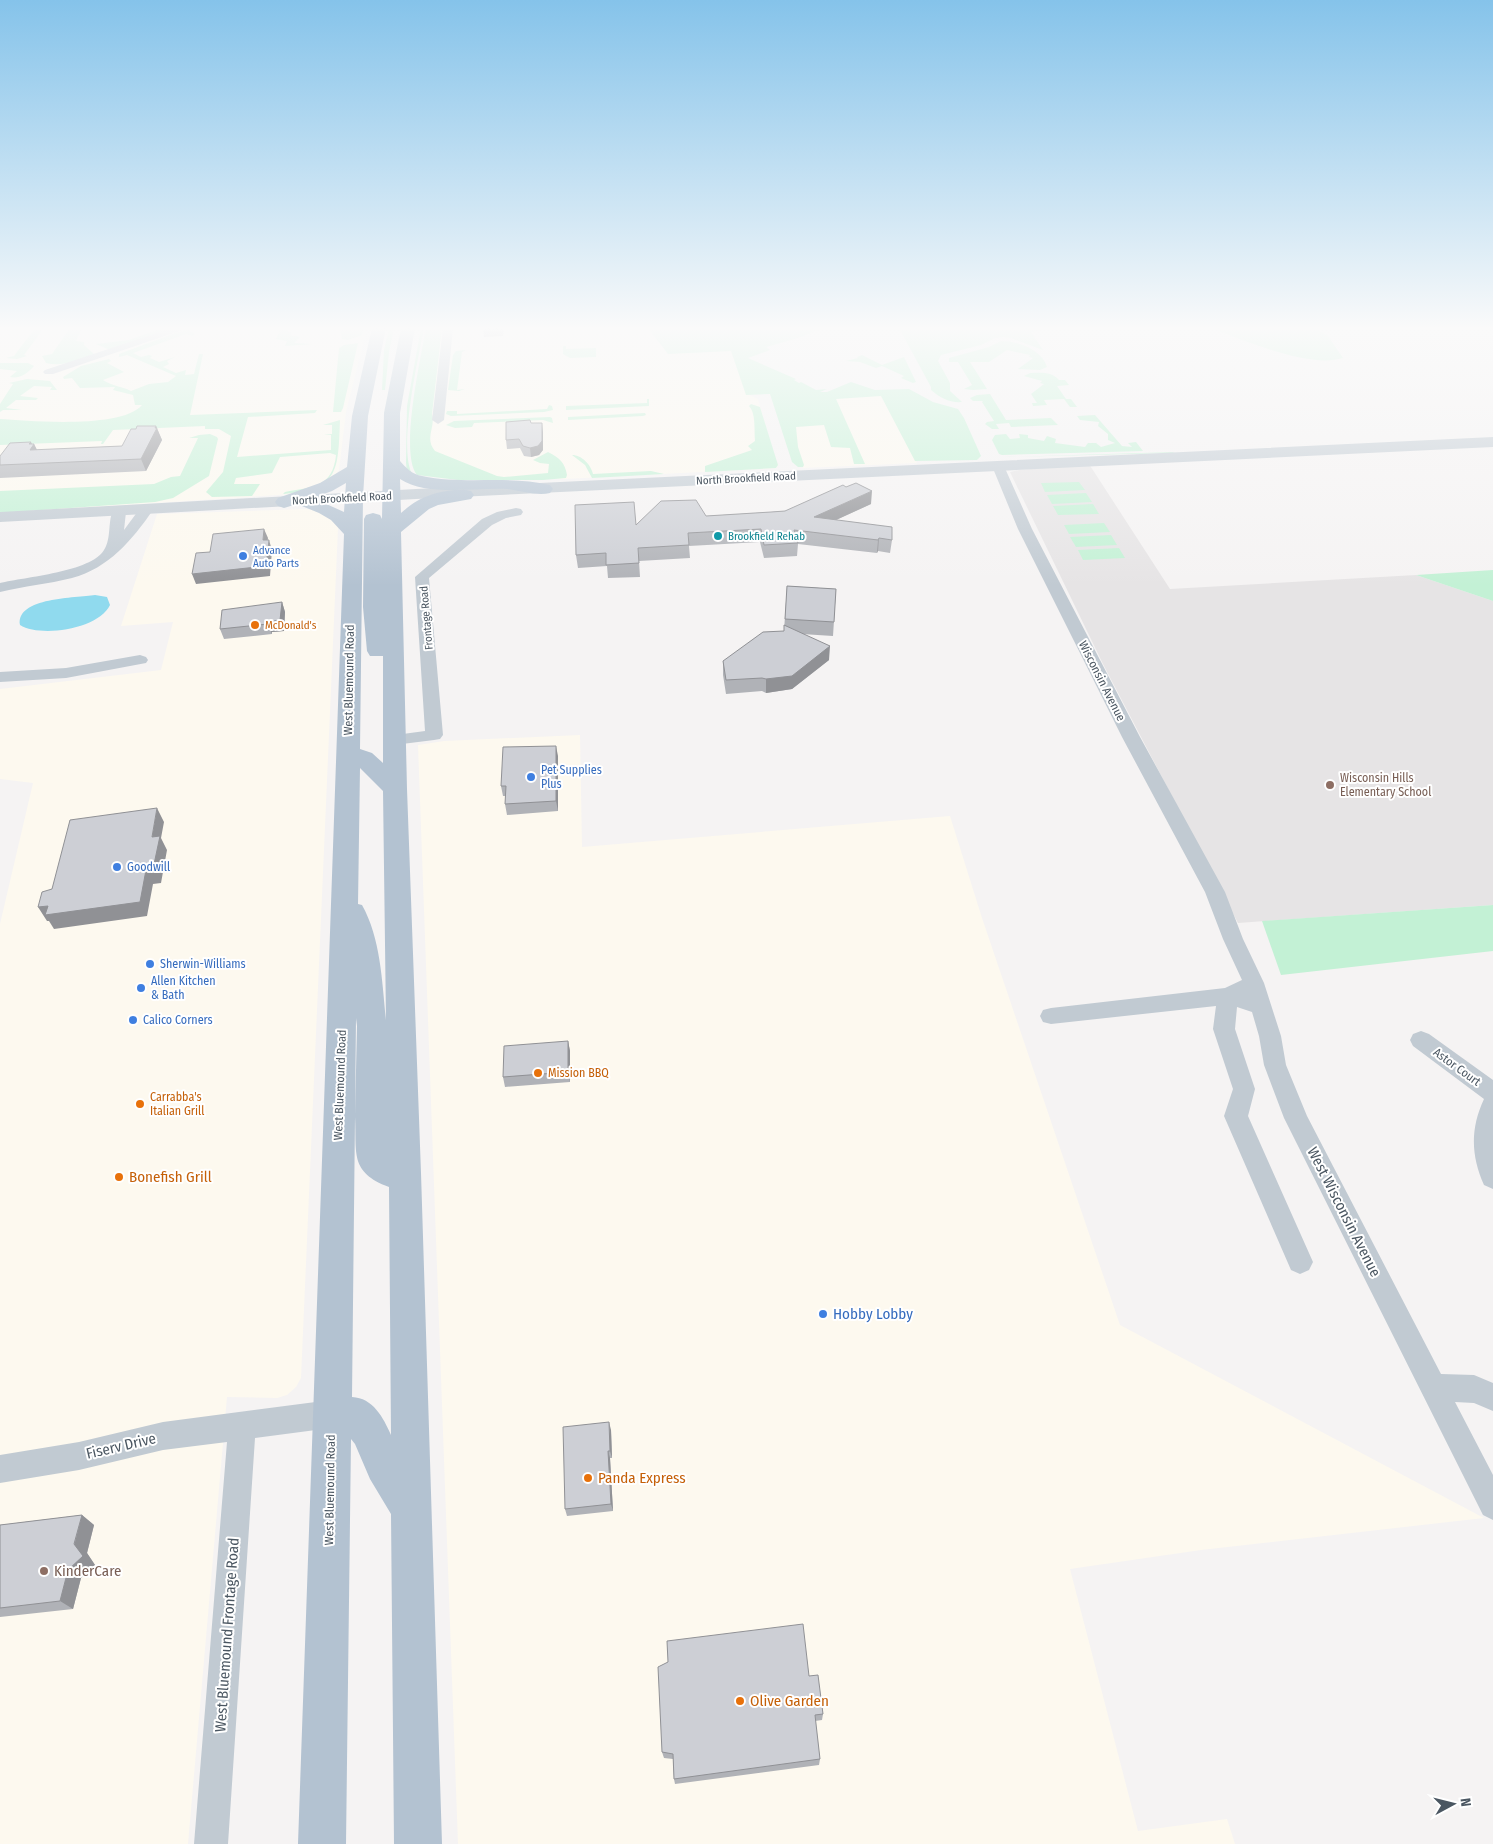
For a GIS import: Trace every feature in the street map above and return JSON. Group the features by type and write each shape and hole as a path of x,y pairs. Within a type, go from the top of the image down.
{"main road":[{"name":"West Bluemound Road","path":"322,1844 353,534 355,470 360,414"},
{"path":"373,454 377,414"},
{"path":"392,414 394,789 405,1172 418,1844"},
{"path":"391,461 398,470 415,481 450,484 507,484 544,488"},
{"path":"284,502 326,487 355,470"},
{"path":"373,481 375,487 380,492 391,495"},
{"path":"392,530 422,504 433,500 491,491"},
{"path":"354,497 364,501 373,512 372,607 380,660 394,702"},
{"path":"304,500 338,515 345,521 353,534"},
{"path":"348,753 364,758 394,789"},
{"path":"345,889 365,956 372,1026 371,1117 374,1162 380,1168 391,1173 405,1172"},
{"path":"331,1414 356,1416 369,1430 384,1465 411,1508"},
{"path":"324,1790 333,1844"}],"street":[{"path":"438,420 439,414"},
{"name":"North Brookfield Road","path":"0,518 391,495 1493,442"},
{"name":"Wisconsin Avenue","path":"998,466 1025,529 1117,711 1219,900"},
{"path":"0,588 74,573 88,568 109,555 119,546 146,510"},
{"path":"109,555 117,533 119,512"},
{"name":"Frontage Road","path":"394,740 434,735 422,577 487,522 502,514 516,512"},
{"path":"0,574 15,574 36,580"},
{"path":"0,677 66,674 140,660"},
{"name":"West Wisconsin Avenue","path":"1219,900 1233,939 1254,983 1262,1007 1275,1065 1296,1118 1493,1505"},
{"path":"1050,1016 1228,996 1254,983"},
{"path":"1228,996 1262,1007"},
{"path":"1228,996 1224,1029 1244,1089 1236,1116 1300,1262"},
{"name":"Astor Court","path":"1420,1040 1493,1093"},
{"path":"1493,1105 1484,1132 1484,1148 1493,1178"},
{"path":"1433,1387 1474,1390 1493,1397"},
{"name":"Fiserv Drive","path":"0,1469 79,1456 163,1436 331,1414"},
{"name":"West Bluemound Frontage Road","path":"211,1844 242,1426"}],"shaded area":[{"path":"0,414 346,414 339,470 331,481 293,494 0,513"},
{"path":"428,414 762,414 777,468 565,479 498,479 424,450"},
{"path":"786,414 894,414 917,463 803,468"},
{"name":"Wisconsin Hills Elementary School","path":"1089,464 1170,589 1416,575 1493,601 1493,905 1238,923 1103,664 1010,472"},
{"path":"316,510 337,522 338,528 301,1378 296,1387 287,1395 277,1398 227,1397 188,1844 0,1844 0,924 33,783 0,779 0,689 161,670 173,622 121,626 157,514"},
{"path":"580,735 582,847 950,816 982,918 1120,1325 1484,1518 1201,1550 1070,1569 1138,1831 1227,1819 1235,1844 458,1844 418,745 444,741"}],"green space":[{"path":"128,414 297,414 248,417 237,457 331,450 331,435 324,434 332,434 332,425 323,425 340,420 336,465 332,475 315,488 283,494 312,487 325,480 334,466 336,455 330,453 280,457 272,473 236,478 234,484 260,484 252,496 212,497 206,492 223,472 231,436 219,429 205,429 205,426 113,430 103,444 101,444 102,441 0,445 0,419 75,422 116,418"},
{"path":"407,414 409,414 408,461 412,474 407,472 406,463"},
{"path":"412,414 432,414 433,423 430,442 435,451 497,476 548,473 549,464 533,460 548,452 559,459 565,467 567,475 566,478 543,480 458,480 417,475 412,464 410,447"},
{"path":"446,414 496,414 451,416"},
{"path":"625,414 646,415 568,420 568,417"},
{"path":"753,414 762,414 778,465 776,468 705,472 705,466 752,450 748,446 755,441"},
{"path":"776,414 843,414 865,464 854,464 850,448 831,447 824,425 796,427 798,447 804,465 803,467 798,467 792,462"},
{"path":"890,414 961,414 981,456 977,460 915,461"},
{"path":"990,414 1002,414 1006,420 1051,418 1058,425 1011,427 1009,423 996,424 999,429 992,429 985,424 994,421"},
{"path":"1095,415 1122,446 1132,447 1128,443 1136,442 1143,451 1002,455 999,454 992,440 995,435 1006,434 1010,439 1020,438 1019,434 1044,441 1047,436 1056,439 1055,443 1085,447 1088,443 1096,443 1101,447 1115,443 1108,440 1108,434 1098,426 1099,422 1080,420 1077,416"},
{"path":"550,417 553,423 543,420 474,423 472,427 455,428 446,425 454,421"},
{"path":"210,434 218,439 209,476 173,498 155,502 0,513 0,491 154,484 171,477 180,476 198,438 189,438"},
{"path":"1175,452 1172,453 1004,457"},
{"path":"572,455 576,455 586,461 593,474 651,471 664,474 592,478 585,465"},
{"path":"1079,482 1085,490 1045,492 1041,483"},
{"path":"1086,493 1092,502 1052,504 1047,495"},
{"path":"1093,504 1099,514 1058,515 1053,506"},
{"path":"1104,523 1110,532 1069,534 1064,525"},
{"path":"1111,535 1117,545 1076,547 1070,537"},
{"path":"1119,548 1125,558 1083,560 1078,550"},
{"path":"1493,570 1493,601 1416,575"},
{"path":"1493,905 1493,951 1281,975 1262,921"}],"water":[{"path":"95,595 107,597 110,605 104,613 82,625 69,629 41,631 20,625 21,616 27,609 37,604 62,598"}],"building":[{"path":"530,420 531,423 542,423 542,441 538,446 530,448 523,446 519,439 506,440 506,422"},
{"path":"137,426 156,426 155,428 157,428 141,459 0,465 0,456 10,443 31,442 29,444 34,444 30,450 122,446 131,429 136,429"},
{"path":"856,483 872,491 814,517 892,527 892,540 794,530 798,543 764,545 761,529 688,533 689,545 638,548 639,563 606,565 606,553 576,555 575,505 634,502 636,525 661,501 696,500 706,516 785,511 843,485 846,487"},
{"name":"Advance Auto Parts","path":"264,529 263,540 269,540 266,566 192,574 196,553 210,552 213,534"},
{"path":"787,586 836,589 834,622 785,619"},
{"path":"282,602 280,620 268,622 268,624 220,629 222,610"},
{"path":"784,625 830,646 792,676 726,680 723,661 763,632 784,631"},
{"name":"Pet Supplies Plus","path":"556,746 556,801 505,804 506,786 501,786 503,747"},
{"name":"Goodwill","path":"157,808 152,837 160,836 153,869 146,870 140,902 45,915 48,906 38,907 42,892 52,889 70,820"},
{"name":"Mission BBQ","path":"568,1041 568,1072 503,1077 504,1046"},
{"name":"Panda Express","path":"609,1422 610,1451 608,1451 611,1504 565,1509 563,1427"},
{"name":"KinderCare","path":"82,1515 74,1544 83,1556 68,1570 60,1601 0,1608 0,1525"},
{"name":"Olive Garden","path":"803,1624 809,1676 818,1675 823,1714 815,1715 820,1759 674,1779 673,1754 662,1752 658,1667 668,1662 667,1641"}],"place":[{"name":"Brookfield Rehab","path":"718,536"},
{"name":"Advance Auto Parts","path":"243,556"},
{"name":"McDonald's","path":"255,625"},
{"name":"Pet Supplies Plus","path":"531,777"},
{"name":"Wisconsin Hills Elementary School","path":"1330,785"},
{"name":"Goodwill","path":"117,867"},
{"name":"Sherwin-Williams","path":"150,964"},
{"name":"Allen Kitchen & Bath","path":"141,988"},
{"name":"Calico Corners","path":"133,1020"},
{"name":"Mission BBQ","path":"538,1073"},
{"name":"Carrabba's Italian Grill","path":"140,1104"},
{"name":"Bonefish Grill","path":"119,1177"},
{"name":"Hobby Lobby","path":"823,1314"},
{"name":"Panda Express","path":"588,1478"},
{"name":"KinderCare","path":"44,1571"},
{"name":"Olive Garden","path":"740,1701"}]}
